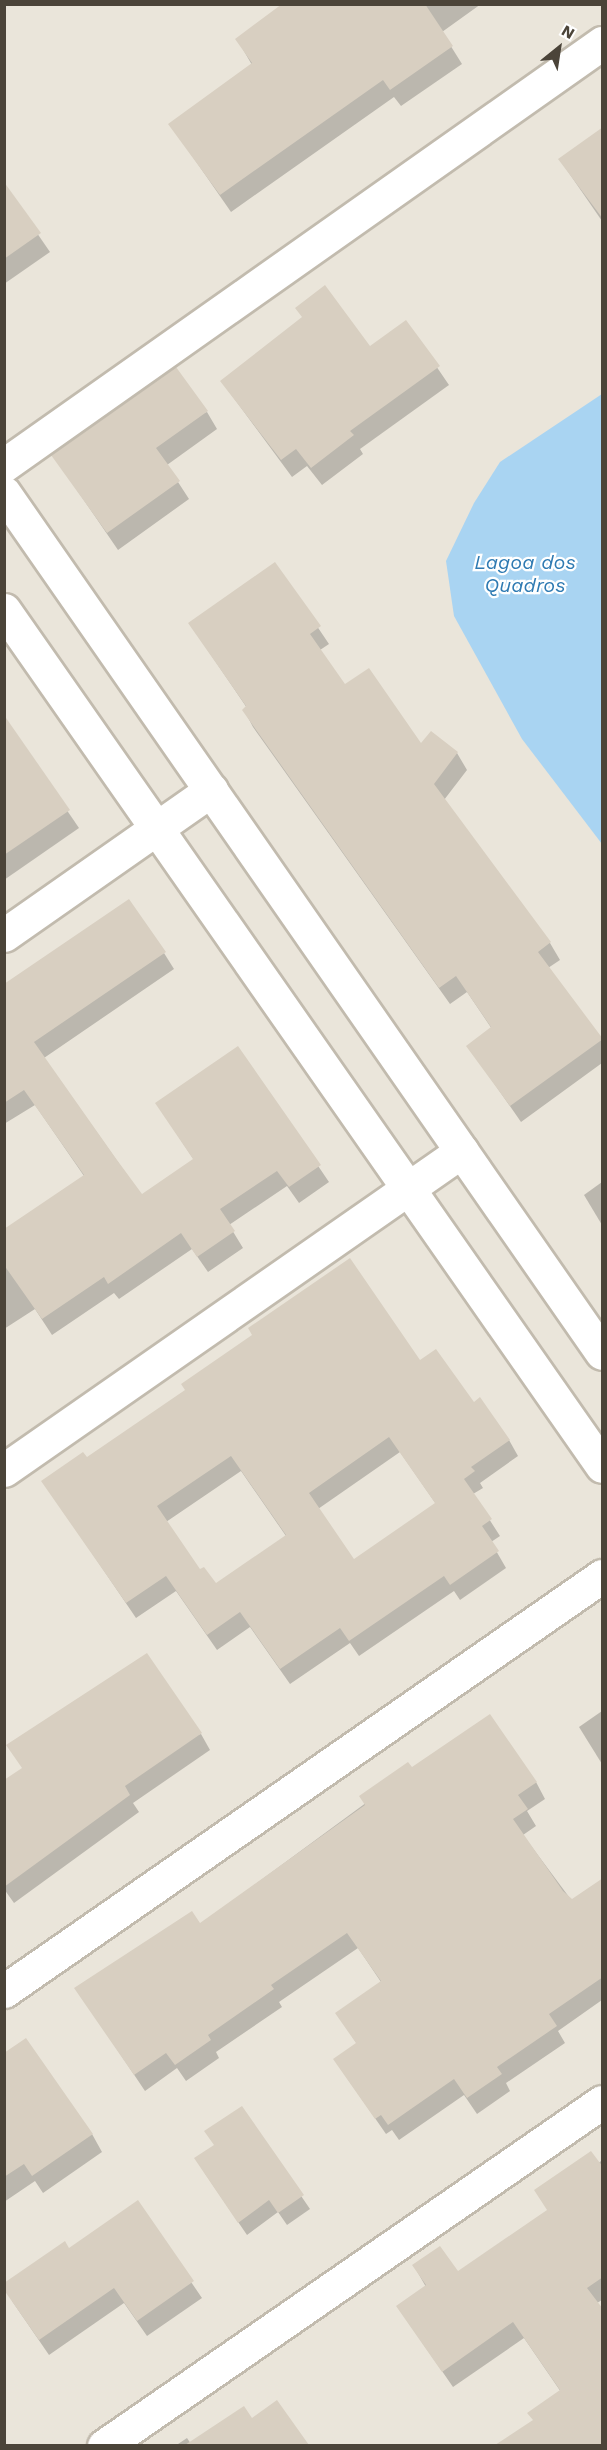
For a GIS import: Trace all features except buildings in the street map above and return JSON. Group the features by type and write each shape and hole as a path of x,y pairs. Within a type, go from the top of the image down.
{"street":[{"path":"4,465 603,43"},
{"path":"4,493 603,1353"},
{"path":"4,610 603,1466"},
{"path":"4,935 211,790"},
{"path":"4,1470 462,1151"},
{"path":"4,1991 603,1576"},
{"path":"104,2445 603,2102"}],"shaded area":[{"path":"5,5 602,5 602,2445 5,2445"}],"water":[{"name":"Lagoa dos Quadros","path":"602,394 602,844 522,739 454,616 446,561 474,503 500,462"}]}
